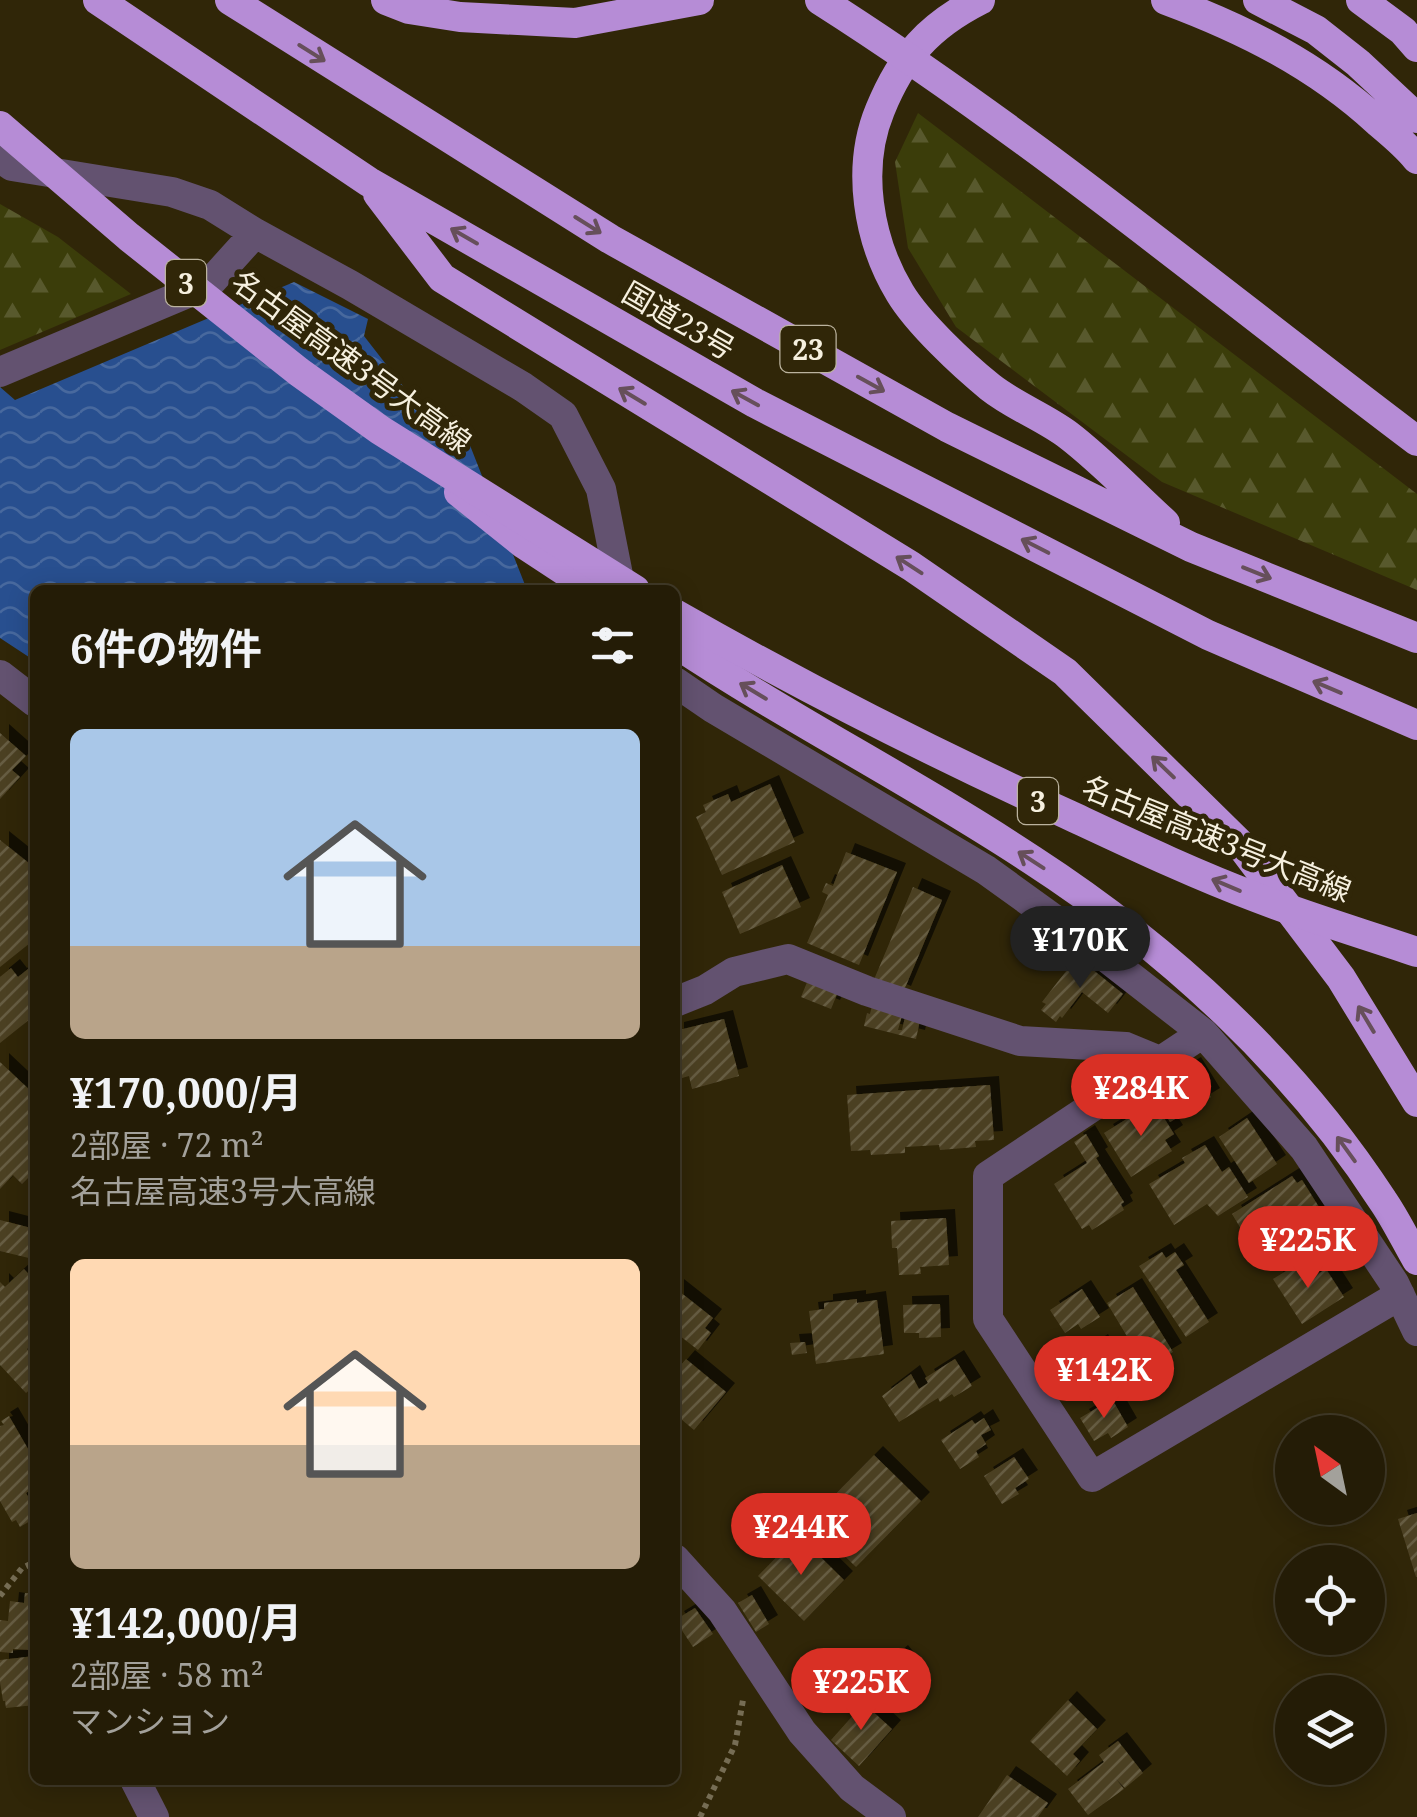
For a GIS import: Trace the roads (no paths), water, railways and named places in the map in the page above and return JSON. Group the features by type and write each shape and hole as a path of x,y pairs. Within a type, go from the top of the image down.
{"highway":[{"name":"国道23号","path":"98,0 369,182 772,412 1208,635 1417,726"},
{"name":"国道23号","path":"230,0 610,240 947,427 1191,547 1417,638"},
{"path":"386,0 409,9 460,17 574,22 699,0"},
{"path":"820,0 1087,186 1409,433"},
{"path":"980,0 951,15 919,43 889,89 871,132 867,186 874,237 900,294 936,337 992,388 1068,435 1191,547"},
{"path":"1166,0 1222,21 1312,70 1358,104 1417,159"},
{"path":"1258,0 1316,30 1417,118"},
{"path":"1361,0 1417,47"},
{"name":"名古屋高速3号大高線","path":"0,126 210,303 299,372 380,430 627,585"},
{"path":"369,182 442,278 911,566 1065,672 1239,842 1341,978 1417,1102"},
{"path":"380,430 524,544 586,585"},
{"name":"名古屋高速3号大高線","path":"680,617 886,727 1152,854 1258,898 1417,952"},
{"path":"680,646 1033,860 1147,943 1255,1040 1318,1111 1384,1202 1417,1260"}],"street":[{"path":"0,158 12,166 172,192 210,205 492,369 563,415 601,488 620,585"},
{"path":"0,372 209,284 255,233"},
{"path":"0,675 30,698"},
{"path":"680,685 986,870 1203,1032 1304,1148 1394,1283 1417,1330"},
{"path":"680,1000 706,990 734,972 788,959 867,991 1020,1041 1126,1047 1160,1061"},
{"path":"1203,1032 988,1176 988,1319 1092,1477 1400,1296"},
{"path":"680,1565 722,1611 802,1732 852,1788 891,1817"},
{"path":"138,1785 154,1817"}],"water":[{"path":"294,282 368,319 364,336 413,399 460,420 525,585 30,585 30,658 0,638 0,387 15,400"}]}
